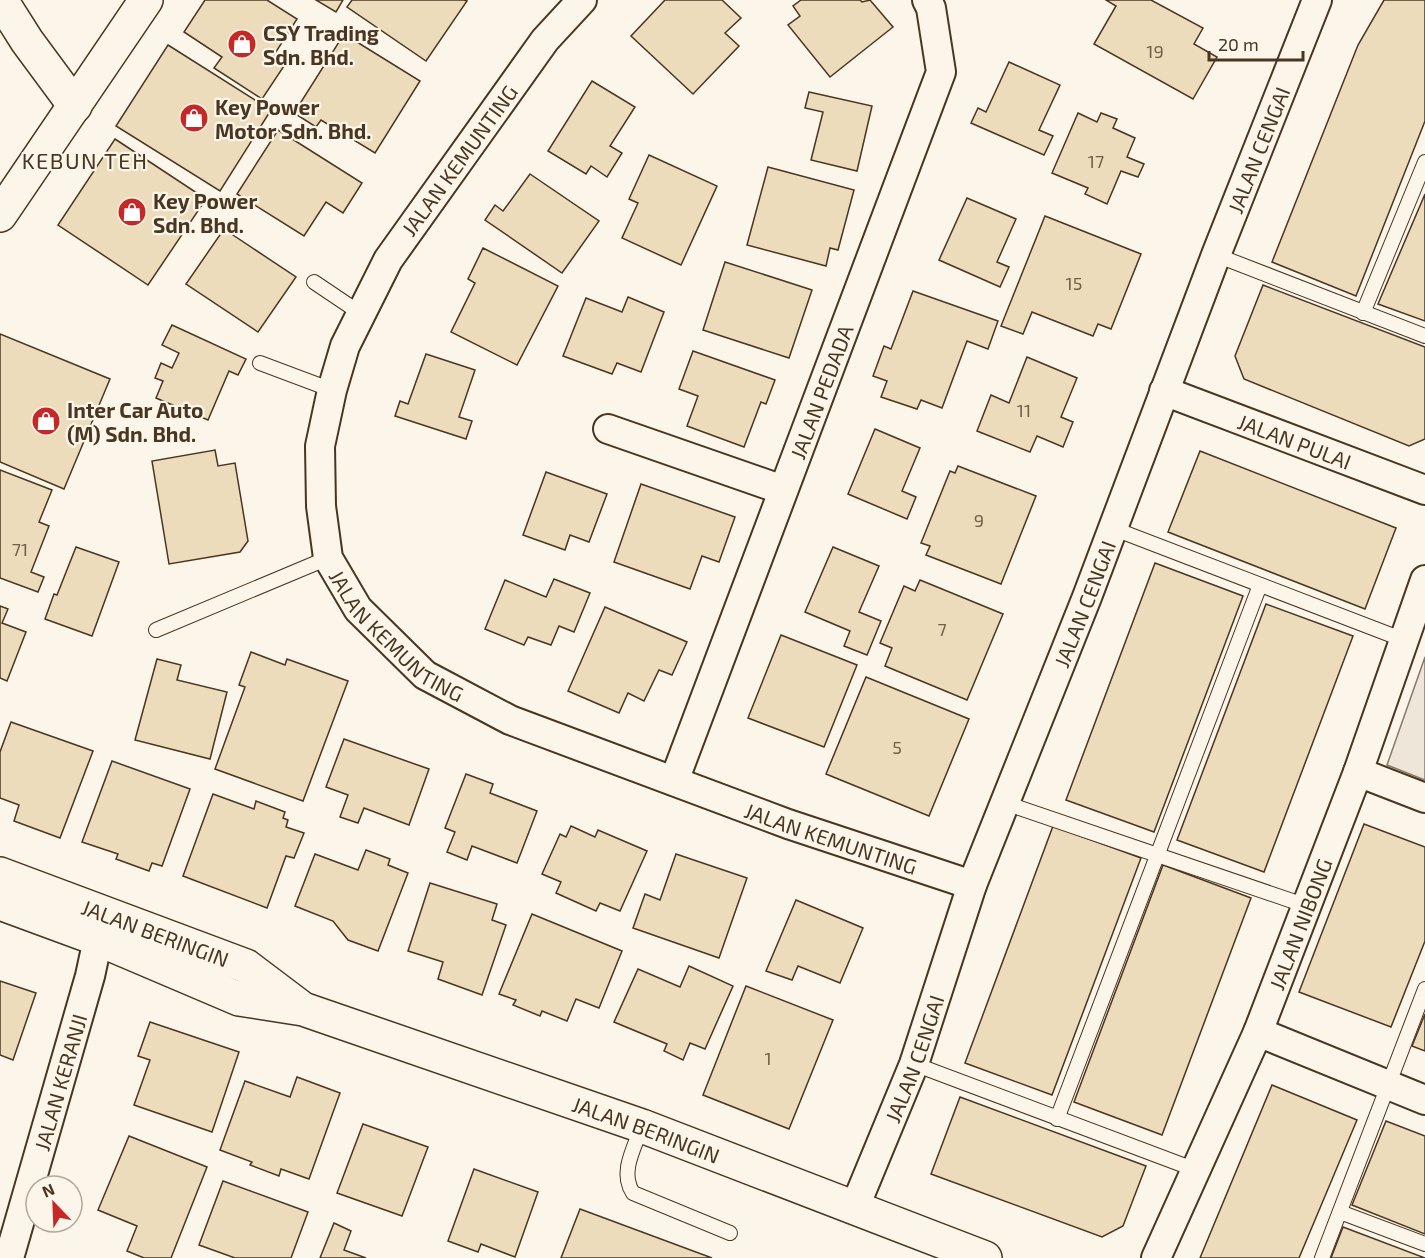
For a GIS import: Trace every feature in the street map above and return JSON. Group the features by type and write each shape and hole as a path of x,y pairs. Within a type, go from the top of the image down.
{"street":[{"path":"0,0 75,106"},
{"path":"0,215 146,0"},
{"name":"JALAN KEMUNTING","path":"582,0 545,40 388,260 360,313 345,346 332,390 320,446 321,506 328,558 358,609 425,675 510,720 788,824 972,885"},
{"name":"JALAN PEDADA","path":"674,781 941,72 931,8 927,0"},
{"name":"JALAN CENGAI","path":"854,1209 914,1064 972,885 1317,0"},
{"name":"JALAN PULAI","path":"1164,391 1425,490"},
{"path":"608,429 783,490"},
{"name":"JALAN NIBONG","path":"1156,1258 1258,1032 1358,772 1425,580"},
{"path":"1358,772 1425,798"},
{"name":"JALAN BERINGIN","path":"0,874 246,966 303,1009"},
{"name":"JALAN BERINGIN","path":"0,903 98,939 239,999 303,1009 642,1126 985,1258"},
{"name":"JALAN KERANJI","path":"9,1258 87,987 98,939"},
{"path":"1258,1032 1425,1100"}],"lane":[{"path":"1363,313 1425,162"},
{"path":"1216,255 1425,336"},
{"path":"314,282 360,313"},
{"path":"260,363 332,390"},
{"path":"1112,528 1404,640"},
{"path":"156,630 328,558"},
{"path":"1057,1119 1260,585"},
{"path":"1005,803 1307,906"},
{"path":"1322,1258 1425,989"},
{"path":"914,1064 1196,1170"},
{"path":"642,1126 627,1169 626,1178 633,1193 730,1233"},
{"path":"1340,1212 1425,1244"}],"shaded area":[{"path":"1425,657 1425,780 1387,765"}],"building":[{"name":"CSY Trading Sdn. Bhd.","path":"205,0 267,0 297,19 272,58 284,66 262,99 214,68 222,57 184,32"},
{"path":"316,0 343,0 336,12"},
{"path":"352,0 467,1 426,61 347,7"},
{"path":"665,0 722,0 741,18 725,33 739,46 693,94 631,36"},
{"path":"801,0 860,0 862,2 870,0 893,27 830,77 788,25 800,16 793,6"},
{"path":"1106,0 1151,0 1203,28 1194,44 1217,57 1193,99 1094,44 1116,6"},
{"path":"1384,0 1425,0 1425,121 1356,296 1272,262 1358,45"},
{"path":"344,34 420,81 375,153 321,120 316,127 294,113"},
{"name":"Key Power Motor Sdn. Bhd.","path":"168,45 271,110 220,191 116,126"},
{"path":"1009,62 1060,85 1039,130 1053,136 1044,155 971,123 978,108 986,112"},
{"path":"592,81 635,107 610,146 622,153 607,177 591,166 586,174 548,151"},
{"path":"809,92 872,106 857,171 811,160 823,112 805,108"},
{"path":"1078,113 1097,122 1101,113 1117,119 1113,128 1135,138 1127,157 1144,164 1138,177 1121,171 1107,204 1085,194 1088,188 1052,173"},
{"path":"278,130 362,183 343,213 326,202 304,236 237,194"},
{"name":"Key Power Sdn. Bhd.","path":"115,139 206,199 148,285 58,225"},
{"path":"649,155 717,186 681,265 622,238 638,203 629,199"},
{"path":"768,167 854,190 838,250 830,248 826,266 747,245"},
{"path":"530,174 599,221 562,273 485,220 495,205 503,211"},
{"path":"1425,194 1425,321 1378,304"},
{"path":"967,198 1016,219 997,262 1009,267 1000,287 939,260"},
{"path":"1045,216 1141,254 1111,329 1098,324 1093,336 1032,312 1023,334 1001,326"},
{"path":"224,229 296,277 258,332 186,284"},
{"path":"483,248 558,286 517,365 451,332 475,283 468,279"},
{"path":"725,262 812,290 789,358 703,330"},
{"path":"1263,285 1425,347 1425,439 1409,446 1244,379 1235,356"},
{"path":"913,291 998,321 988,349 967,341 942,408 921,400 917,409 881,397 887,381 873,376 884,346 891,349"},
{"path":"628,297 664,312 641,372 617,363 612,374 563,356 586,298 622,312"},
{"path":"172,325 246,359 238,375 229,371 208,420 156,398 163,381 155,378 161,363 172,368 179,353 162,345"},
{"name":"Inter Car Auto (M) Sdn. Bhd.","path":"0,334 110,379 64,489 0,462"},
{"path":"693,351 775,380 766,404 761,402 744,447 687,426 698,396 679,389"},
{"path":"426,354 475,370 459,417 472,421 466,439 395,416 400,401 408,404"},
{"path":"1027,357 1077,378 1061,417 1073,422 1063,447 1037,436 1030,452 977,431 991,395 1009,403"},
{"path":"875,429 920,448 902,491 916,497 907,519 848,494"},
{"path":"215,450 218,466 235,463 248,541 240,552 169,564 152,461"},
{"path":"1200,451 1396,528 1365,609 1168,532"},
{"path":"958,466 1036,496 1001,584 926,555 930,546 921,543 950,471 955,473"},
{"path":"0,470 52,490 39,522 49,526 31,572 44,577 38,592 0,578"},
{"path":"546,472 607,494 589,542 570,535 565,550 523,535"},
{"path":"641,484 735,517 719,562 702,556 690,589 614,562"},
{"path":"76,547 119,562 92,636 45,619"},
{"path":"833,547 879,566 859,612 881,621 867,655 844,646 850,631 805,612"},
{"path":"1155,563 1243,596 1154,832 1066,800"},
{"path":"554,579 590,593 574,632 559,626 551,645 528,637 524,645 485,629 505,580 546,597"},
{"path":"920,580 1003,614 967,700 885,666 892,648 880,643 904,586 915,591"},
{"path":"1266,604 1353,636 1264,872 1177,840"},
{"path":"0,606 8,609 2,623 26,632 7,681 0,678"},
{"path":"605,607 687,642 672,675 659,670 644,701 628,693 619,713 568,691"},
{"path":"781,635 857,665 824,747 748,718"},
{"path":"251,652 285,665 287,659 348,681 303,801 215,769 245,687 239,685"},
{"path":"157,659 181,665 177,680 227,692 210,759 135,740"},
{"path":"866,677 969,719 929,816 826,774"},
{"path":"11,722 93,751 60,838 14,821 19,805 0,798 0,752"},
{"path":"344,739 429,769 409,825 364,808 358,823 340,817 348,795 326,787"},
{"path":"112,761 190,789 162,866 152,863 149,871 116,859 118,854 82,842"},
{"path":"466,774 493,784 490,793 537,811 517,863 472,846 467,860 447,852 455,832 445,828"},
{"path":"213,794 254,809 256,801 285,812 283,818 288,820 286,827 304,833 294,858 286,856 267,908 183,876"},
{"path":"1364,824 1425,847 1425,941 1391,1027 1299,992"},
{"path":"571,826 595,837 598,830 647,851 620,911 600,903 596,911 556,893 561,882 542,874 560,834 566,837"},
{"path":"1053,826 1141,858 1052,1095 965,1063"},
{"path":"366,850 390,859 388,865 408,873 378,951 348,940 333,921 295,906 315,854 358,870"},
{"path":"676,854 747,878 719,958 633,928 645,894 660,900"},
{"path":"1163,865 1251,898 1162,1135 1074,1102"},
{"path":"430,883 497,904 492,920 506,925 482,995 438,979 443,962 408,951"},
{"path":"796,900 863,928 840,983 798,966 792,980 766,971"},
{"path":"532,914 622,951 599,1008 576,999 567,1021 542,1011 540,1016 513,1005 516,1000 499,994"},
{"path":"689,966 733,986 705,1049 690,1043 683,1060 664,1051 667,1044 614,1022 638,969 680,987"},
{"path":"0,981 36,993 13,1060 0,1055"},
{"path":"746,986 833,1020 789,1129 703,1095"},
{"path":"1425,1014 1425,1051 1412,1046"},
{"path":"150,1022 239,1052 212,1132 134,1105 150,1060 138,1056"},
{"path":"297,1077 340,1093 309,1179 281,1169 279,1176 250,1165 252,1162 220,1150 245,1081 290,1097"},
{"path":"1272,1085 1357,1120 1299,1258 1200,1258"},
{"path":"960,1097 1146,1166 1123,1226 1102,1237 931,1174"},
{"path":"1386,1121 1425,1136 1425,1234 1352,1205"},
{"path":"363,1124 428,1147 402,1216 337,1193"},
{"path":"129,1136 207,1167 171,1258 144,1258 127,1251 137,1226 98,1210"},
{"path":"474,1169 538,1192 515,1257 481,1244 478,1252 448,1241"},
{"path":"223,1181 308,1212 291,1258 235,1258 199,1245"},
{"path":"580,1209 712,1258 561,1258"},
{"path":"334,1223 351,1231 344,1250 366,1258 320,1258"},
{"path":"1343,1227 1425,1258 1331,1258"}],"place":[{"name":"CSY Trading Sdn. Bhd.","path":"242,44"},
{"name":"Key Power Motor Sdn. Bhd.","path":"194,118"},
{"name":"Key Power Sdn. Bhd.","path":"132,212"},
{"name":"Inter Car Auto (M) Sdn. Bhd.","path":"46,421"}],"district":[{"name":"KEBUN TEH","path":"85,160"}]}
